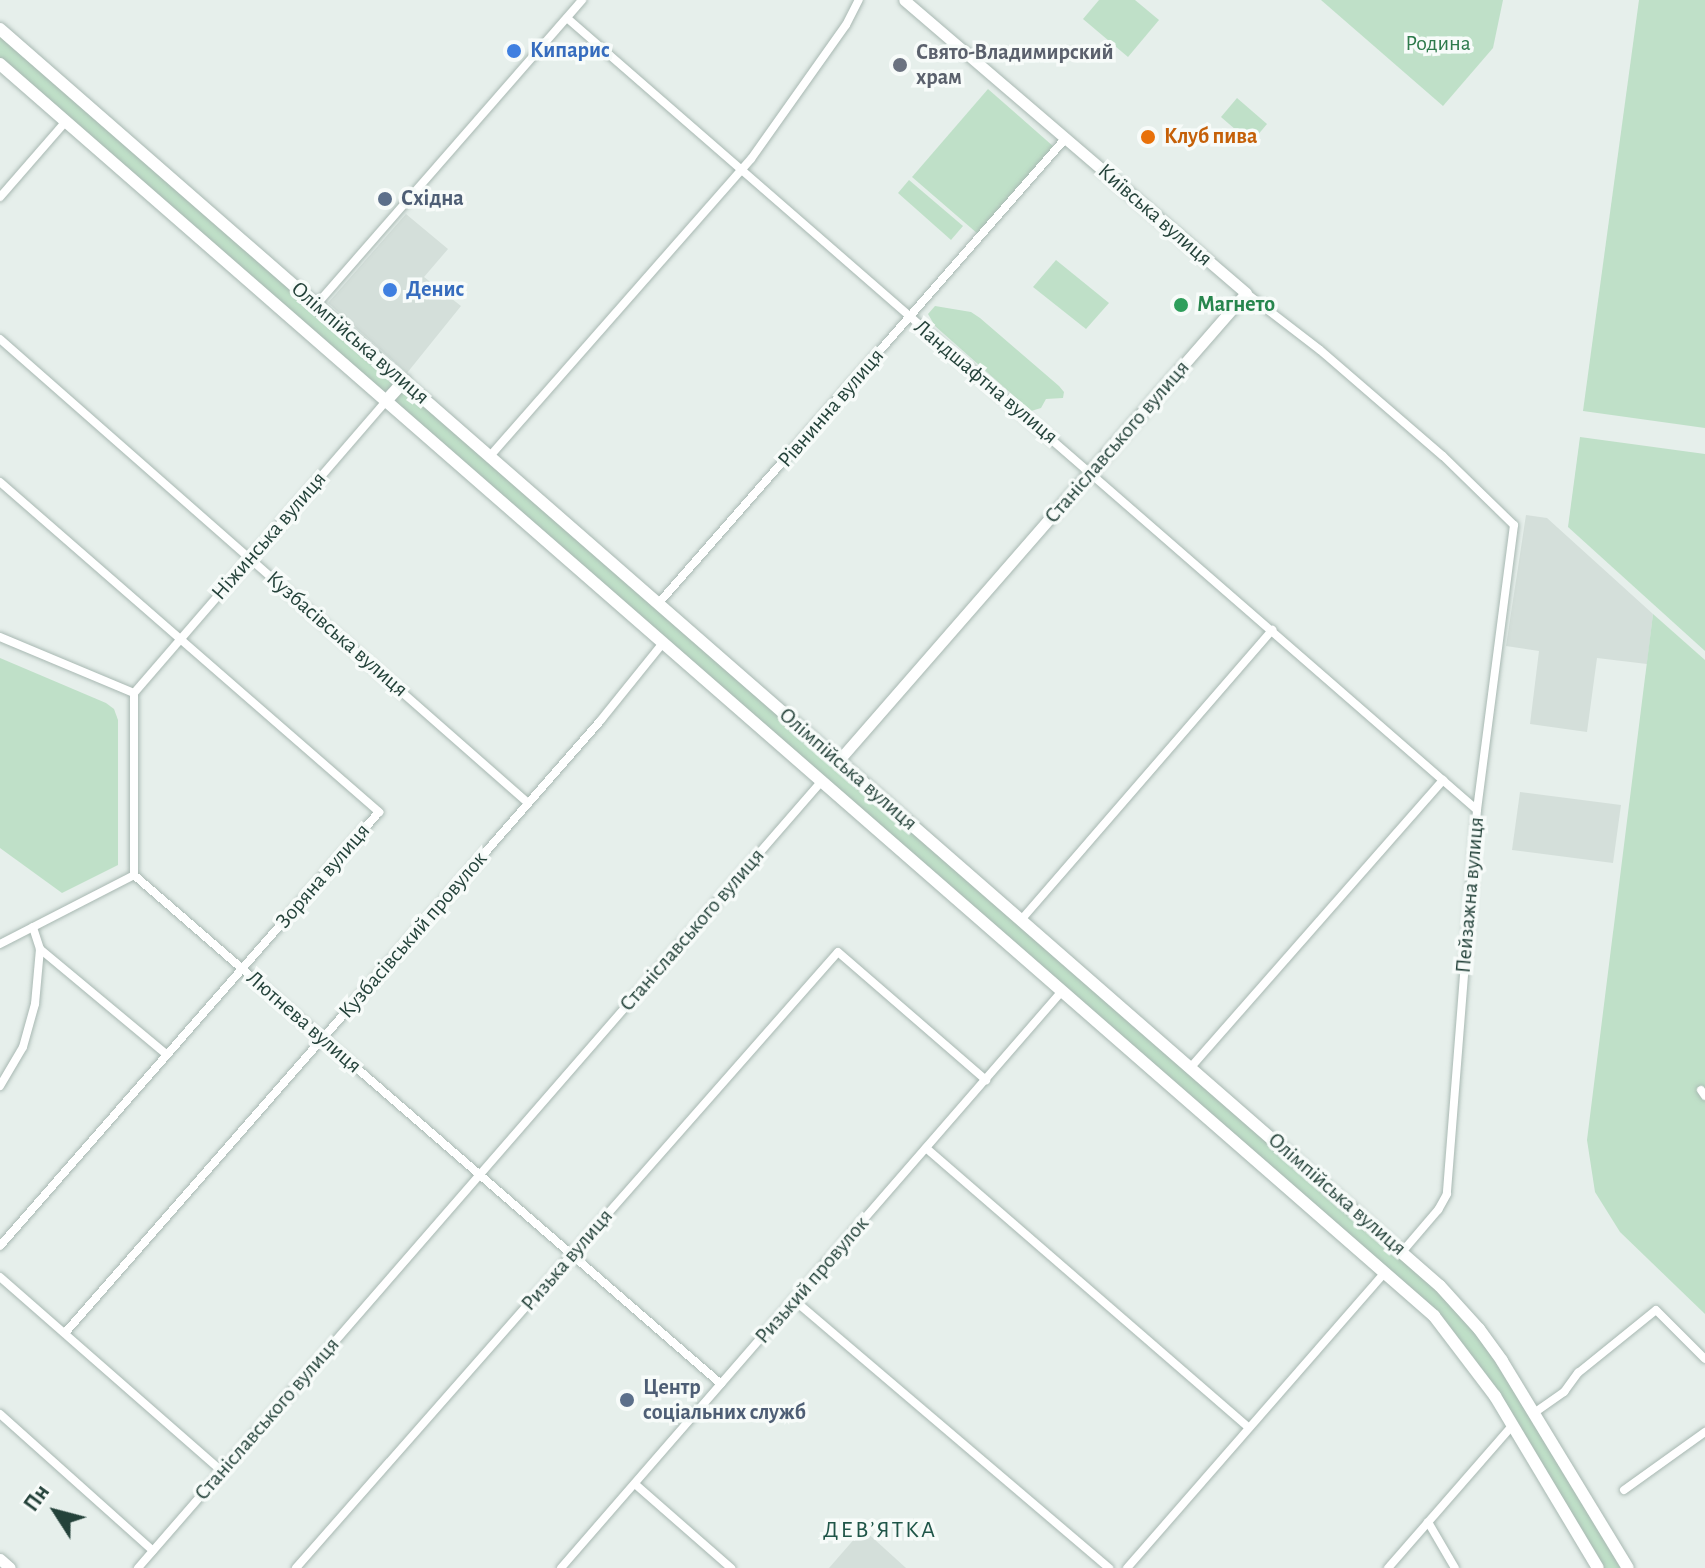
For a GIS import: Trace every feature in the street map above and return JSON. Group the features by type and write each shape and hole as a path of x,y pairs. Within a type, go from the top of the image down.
{"main road":[{"name":"Олімпійська вулиця","path":"0,29 1402,1252 1479,1329 1628,1568"},
{"name":"Олімпійська вулиця","path":"0,64 1446,1329 1477,1369 1598,1568"},
{"name":"Ніжинська вулиця","path":"386,401 405,380"},
{"name":"Станіславського вулиця","path":"821,782 839,760"},
{"path":"1384,1273 1402,1252"},
{"path":"1512,1426 1534,1413"}],"street":[{"path":"316,305 582,0"},
{"path":"490,456 742,169 807,82 859,0"},
{"name":"Київська вулиця","path":"904,0 1246,293 1320,350 1437,450 1482,490 1514,525"},
{"name":"Ландшафтна вулиця","path":"567,18 1477,810"},
{"path":"0,197 66,121"},
{"name":"Рівнинна вулиця","path":"658,604 1065,139"},
{"name":"Станіславського вулиця","path":"839,760 1246,293"},
{"name":"Кузбасівська вулиця","path":"0,339 528,803"},
{"name":"Ніжинська вулиця","path":"134,693 386,401"},
{"name":"Зоряна вулиця","path":"0,482 379,812 0,1246"},
{"name":"Пейзажна вулиця","path":"1402,1252 1438,1210 1447,1194 1477,810 1514,525"},
{"path":"1021,920 1272,630"},
{"path":"0,637 134,693 134,875 0,944"},
{"name":"Кузбасівський провулок","path":"65,1333 528,803 663,643"},
{"path":"1191,1067 1443,780"},
{"name":"Станіславського вулиця","path":"138,1568 821,782"},
{"name":"Лютнева вулиця","path":"134,875 721,1384"},
{"path":"0,1086 23,1047 35,1004 40,949 33,927"},
{"path":"40,949 167,1055"},
{"name":"Ризька вулиця","path":"296,1568 838,952 986,1080"},
{"name":"Ризький провулок","path":"561,1568 1062,991"},
{"path":"926,1148 1249,1428"},
{"path":"1127,1568 1384,1273"},
{"path":"0,1277 223,1472"},
{"path":"794,1300 1109,1568"},
{"path":"1534,1413 1564,1392 1578,1373 1656,1310 1705,1359"},
{"path":"0,1414 153,1551"},
{"path":"1388,1568 1512,1426"},
{"path":"1624,1490 1705,1432"},
{"path":"635,1484 731,1568"},
{"path":"1428,1522 1455,1568"},
{"path":"0,1559 10,1568"}],"shaded area":[{"name":"Денис","path":"406,214 448,249 424,277 461,306 407,373 328,303"},
{"path":"1526,515 1547,518 1653,614 1647,664 1597,658 1587,732 1530,724 1539,651 1506,646"},
{"path":"1520,792 1621,805 1613,863 1512,850"},
{"path":"863,1529 906,1568 829,1568"}],"green space":[{"path":"1099,0 1135,0 1159,20 1128,57 1083,19"},
{"name":"Родина","path":"1321,0 1503,0 1493,48 1443,106"},
{"path":"1639,0 1705,0 1705,428 1583,411"},
{"path":"0,29 1459,1306 1628,1568 1598,1568 1458,1343 0,65"},
{"path":"988,89 1054,147 978,234 912,177"},
{"path":"1237,98 1267,124 1251,143 1221,117"},
{"path":"909,180 963,226 951,240 898,193"},
{"path":"1056,260 1109,303 1086,329 1033,287"},
{"path":"935,306 971,312 980,318 1059,386 1064,392 1063,398 1046,399 1041,408 1031,411 935,326 928,314"},
{"path":"1580,437 1705,454 1705,651 1568,527"},
{"path":"1653,614 1705,660 1705,1314 1620,1232 1595,1192 1587,1140"},
{"path":"0,658 106,703 114,709 118,720 118,865 62,893 0,848"}],"place":[{"name":"Кипарис","path":"514,51"},
{"name":"Свято-Владимирский храм","path":"900,65"},
{"name":"Клуб пива","path":"1148,137"},
{"name":"Східна","path":"385,199"},
{"name":"Денис","path":"390,290"},
{"name":"Магнето","path":"1181,305"},
{"name":"Центр соціальних служб","path":"627,1400"}],"district":[{"name":"ДЕВ’ЯТКА","path":"880,1531"}]}
